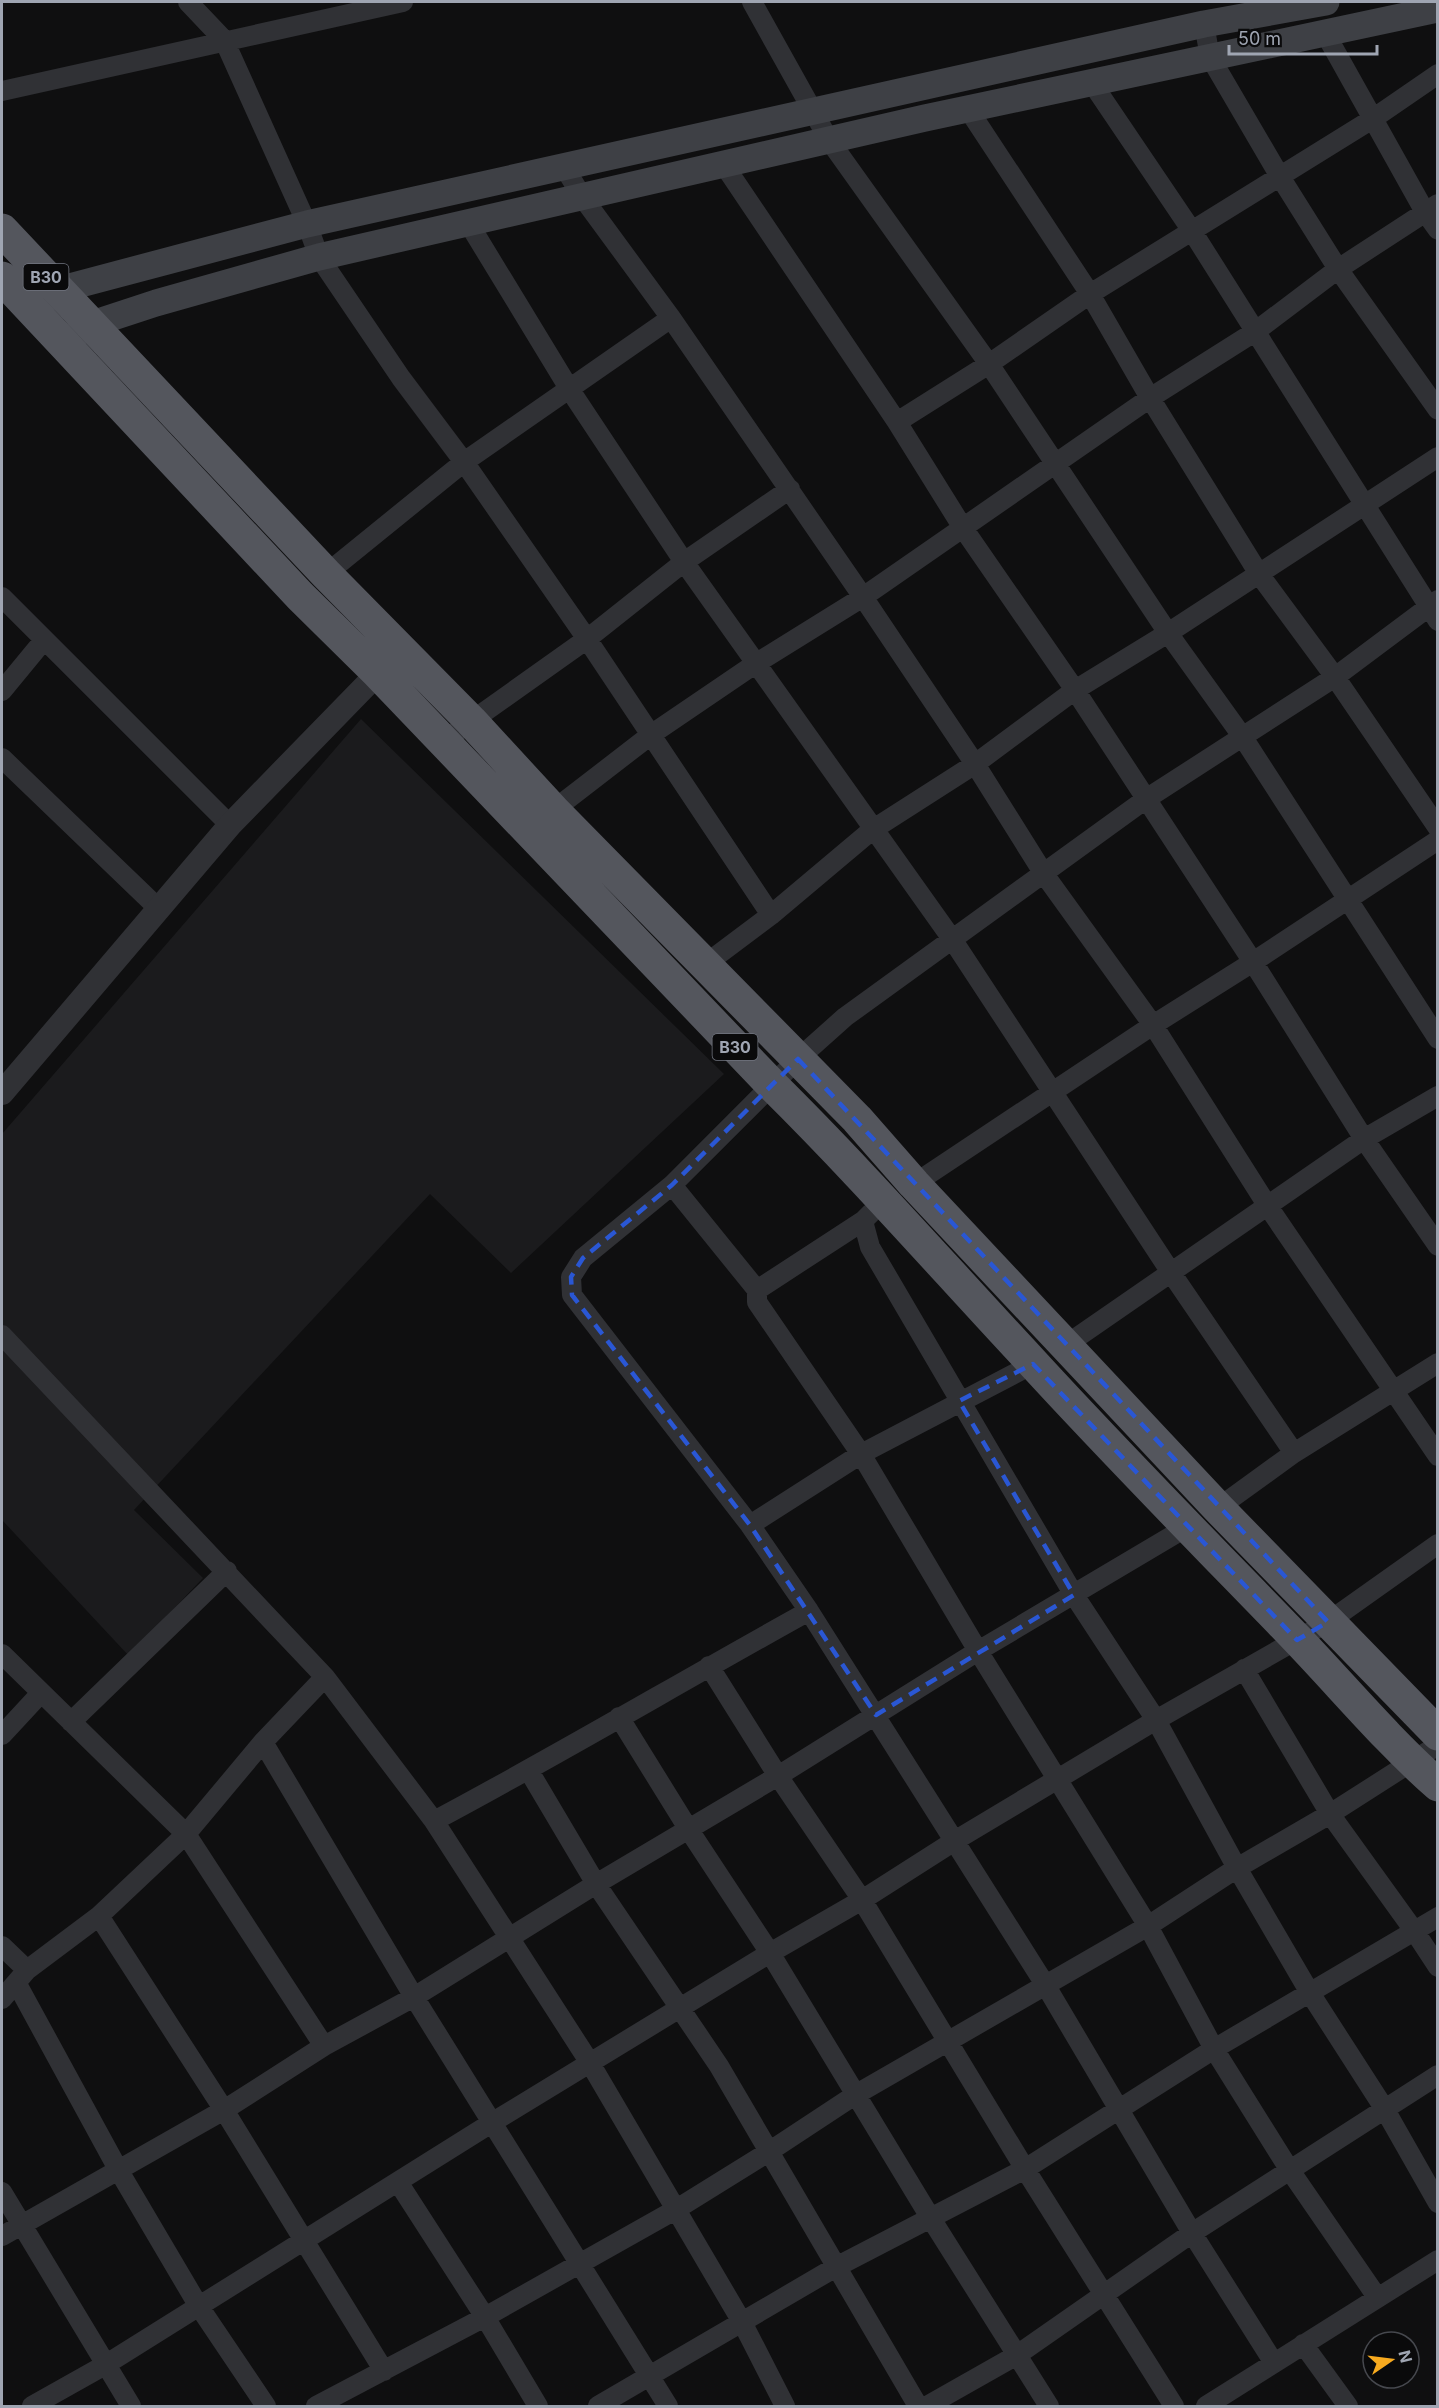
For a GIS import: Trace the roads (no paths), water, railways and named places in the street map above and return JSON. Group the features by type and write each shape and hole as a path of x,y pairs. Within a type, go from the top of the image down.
{"highway":[{"name":"B30","path":"2,230 58,290 77,334 300,596 378,673 528,832 772,1085 834,1146 873,1211 1033,1364 1297,1640 1424,1753 1437,1785"},
{"name":"B30","path":"2,278 33,310 77,334 404,651 703,966 857,1119 914,1184 1218,1508 1437,1734"},
{"path":"706,1016 730,992"}],"main road":[{"path":"33,310 58,290 307,224 1204,24 1326,2"},
{"path":"77,334 156,303 319,257 968,109 1325,33 1426,7"}],"street":[{"path":"188,2 225,40 307,224 319,257 401,378 464,462 587,639 771,915"},
{"path":"2,91 403,2"},
{"path":"752,2 829,140 989,364 1168,633 1242,736 1437,1039"},
{"path":"1204,24 1210,57 1279,175 1338,269 1437,410"},
{"path":"1325,33 1374,118 1431,208 1437,230"},
{"path":"897,422 989,364 1090,294 1374,118 1437,74"},
{"path":"1092,82 1256,330 1363,505 1434,609 1335,677 1146,799 845,1017 798,1059 672,1185 583,1258 571,1277 572,1295 750,1524 809,1611 956,1840 1120,2108 1192,2233 1274,2363"},
{"path":"968,109 1090,294 1150,398 1259,574 1335,677 1437,828"},
{"path":"724,165 897,422 963,528 1075,690 1253,962 1364,1139 1437,1246"},
{"path":"564,167 583,198 790,489 975,764 1044,874 1153,1024 1267,1205 1437,1456"},
{"path":"528,832 652,734 755,664 863,597 1056,462 1256,330 1338,269 1431,208"},
{"path":"469,224 570,390 684,562 872,830 952,939 1172,1274 1294,1453"},
{"path":"326,574 464,462 670,318"},
{"path":"703,966 771,915 872,830 975,764 1075,690 1168,633 1437,457"},
{"path":"442,742 587,639 684,562 790,489"},
{"path":"2,597 230,825"},
{"path":"2,691 44,640"},
{"path":"2,1093 230,825 378,673 404,651"},
{"path":"2,758 159,909"},
{"path":"914,1184 1153,1024 1253,962 1437,840"},
{"path":"1066,1345 1172,1274 1267,1205 1364,1139 1437,1096"},
{"path":"672,1185 757,1290 757,1302 861,1454 978,1651 1148,1926 1214,2049 1289,2169 1377,2297"},
{"path":"757,1290 873,1211"},
{"path":"873,1211 870,1246 1074,1595 1156,1720 1237,1868 1310,1993 1384,2108 1437,2203"},
{"path":"2,1335 325,1677 434,1821 511,1937 590,2063 742,2322 785,2406"},
{"path":"1218,1508 1294,1453 1437,1363"},
{"path":"750,1524 861,1454 1033,1364"},
{"path":"2,2236 224,2110 324,2046 414,1997 596,1884 778,1776 978,1651 1187,1527"},
{"path":"32,2406 105,2365 493,2122 770,1953 862,1900 956,1840 1156,1720 1328,1622 1437,1544"},
{"path":"71,1722 227,1571"},
{"path":"434,1821 529,1771 619,1717 809,1611"},
{"path":"2,1654 40,1694 186,1834 324,2046"},
{"path":"709,1666 778,1776 862,1900 1025,2169 1174,2406"},
{"path":"1245,1669 1330,1814 1415,1932 1437,1967"},
{"path":"2,1999 22,1977 99,1916 186,1834 262,1742 325,1677"},
{"path":"2,1735 40,1694"},
{"path":"619,1717 689,1830 770,1953 930,2217 1049,2406"},
{"path":"262,1742 414,1997 668,2406"},
{"path":"316,2406 485,2317 675,2210 855,2095 1148,1926 1237,1868 1330,1814 1424,1753"},
{"path":"529,1771 596,1884 682,2008 770,2151 918,2406"},
{"path":"99,1916 224,2110 384,2371"},
{"path":"598,2406 836,2267 1025,2169 1214,2049 1437,1917"},
{"path":"2,1946 22,1977 119,2171 198,2305 266,2406"},
{"path":"927,2406 1017,2355 1192,2233 1437,2075"},
{"path":"398,2182 485,2317 538,2406"},
{"path":"2,2192 20,2226 131,2406"},
{"path":"1206,2406 1377,2297 1436,2265"},
{"path":"1303,2344 1348,2406"}]}
